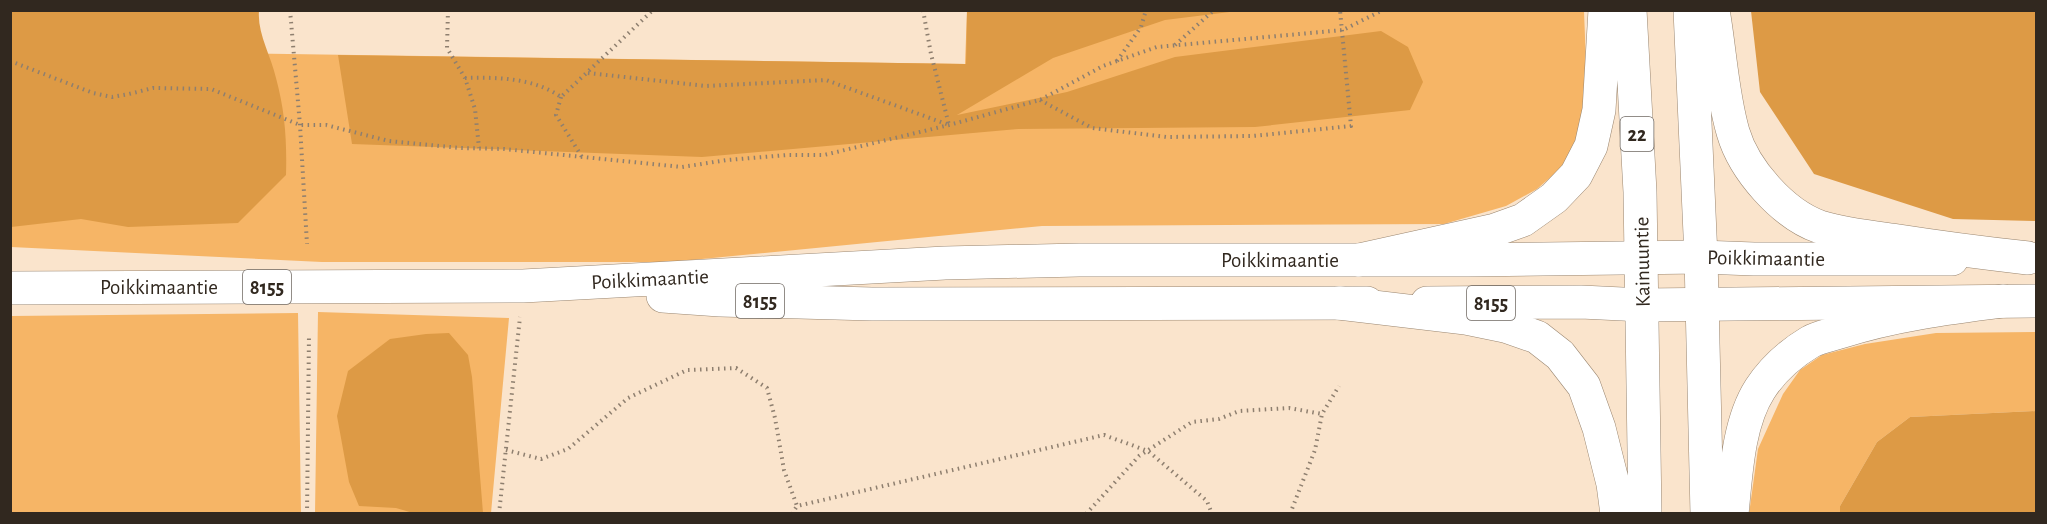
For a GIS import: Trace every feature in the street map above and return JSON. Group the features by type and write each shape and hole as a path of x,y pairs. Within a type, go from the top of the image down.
{"main road":[{"path":"1359,260 1495,230 1523,220 1554,198 1576,175 1591,146 1599,110 1605,10"},
{"name":"Kainuuntie","path":"1630,10 1642,258 1645,513"},
{"path":"1690,10 1701,257 1707,513"},
{"path":"1713,10 1733,134 1747,162 1766,188 1788,209 1819,226 1857,235 2032,258"},
{"name":"Poikkimaantie","path":"10,288 523,286 967,263 1079,260 2032,258"},
{"name":"Poikkimaantie","path":"523,286 720,300 872,304 1581,302 1702,305 2037,301"},
{"path":"1732,513 1738,457 1747,421 1759,390 1783,361 1812,341 1855,327 1931,310 2002,301"},
{"path":"1339,303 1425,315 1466,318 1505,326 1537,337 1560,355 1584,386 1599,428 1613,484 1617,513"}],"path":[{"path":"290,10 307,244"},
{"path":"448,10 447,48 465,78 475,109 479,148"},
{"path":"582,158 556,115 561,97 653,10"},
{"path":"923,10 931,54 949,124"},
{"path":"1117,61 1141,27 1146,10"},
{"path":"1175,45 1214,10"},
{"path":"1040,100 1092,128 1167,137 1253,136 1351,126 1340,10"},
{"path":"10,61 93,93 112,96 153,88 211,89 300,125 326,125 389,141 460,148 504,149 682,167 727,160 787,155 824,155 1040,100 1103,66 1157,47 1343,30 1383,10"},
{"path":"588,73 706,86 826,80 949,124"},
{"path":"465,78 499,77 549,89 561,97"},
{"path":"499,513 523,286"},
{"path":"307,513 309,334"},
{"path":"506,450 541,459 568,449 628,398 687,370 736,368 767,388 775,418 784,471 797,506"},
{"path":"1290,513 1315,450 1322,414 1339,386"},
{"path":"1086,513 1139,456 1192,422 1219,419 1239,411 1289,408 1322,414"},
{"path":"792,513 797,506 1104,435 1148,451 1207,501 1212,513"}],"shaded area":[{"path":"1246,10 1165,20 1053,58 957,115 1067,92 1175,57 1381,31 1408,47 1423,82 1410,110 1255,127 1018,129 702,157 352,144 338,55 966,64 967,11"},
{"path":"10,11 259,11 262,36 282,102 286,138 286,175 238,223 128,227 81,219 11,227"},
{"path":"967,11 1584,11 1587,90 1579,138 1560,169 1537,189 1506,206 1444,224 1042,226 671,262 322,262 11,247 11,50 965,64"},
{"path":"1751,11 2036,11 2036,221 1953,219 1814,174 1760,92"},
{"path":"318,312 509,318 491,513 315,514"},
{"path":"298,313 301,513 11,513 11,316"},
{"path":"2036,332 2036,411 1910,417 1877,442 1840,506 1840,513 1749,514 1758,449 1783,394 1800,370 1822,355 1865,344 1936,333"},
{"path":"449,333 468,355 472,377 483,513 413,513 396,508 359,506 349,482 337,416 348,371 390,339"},
{"path":"2036,411 2036,513 1840,513 1840,506 1877,442 1910,417"}]}
